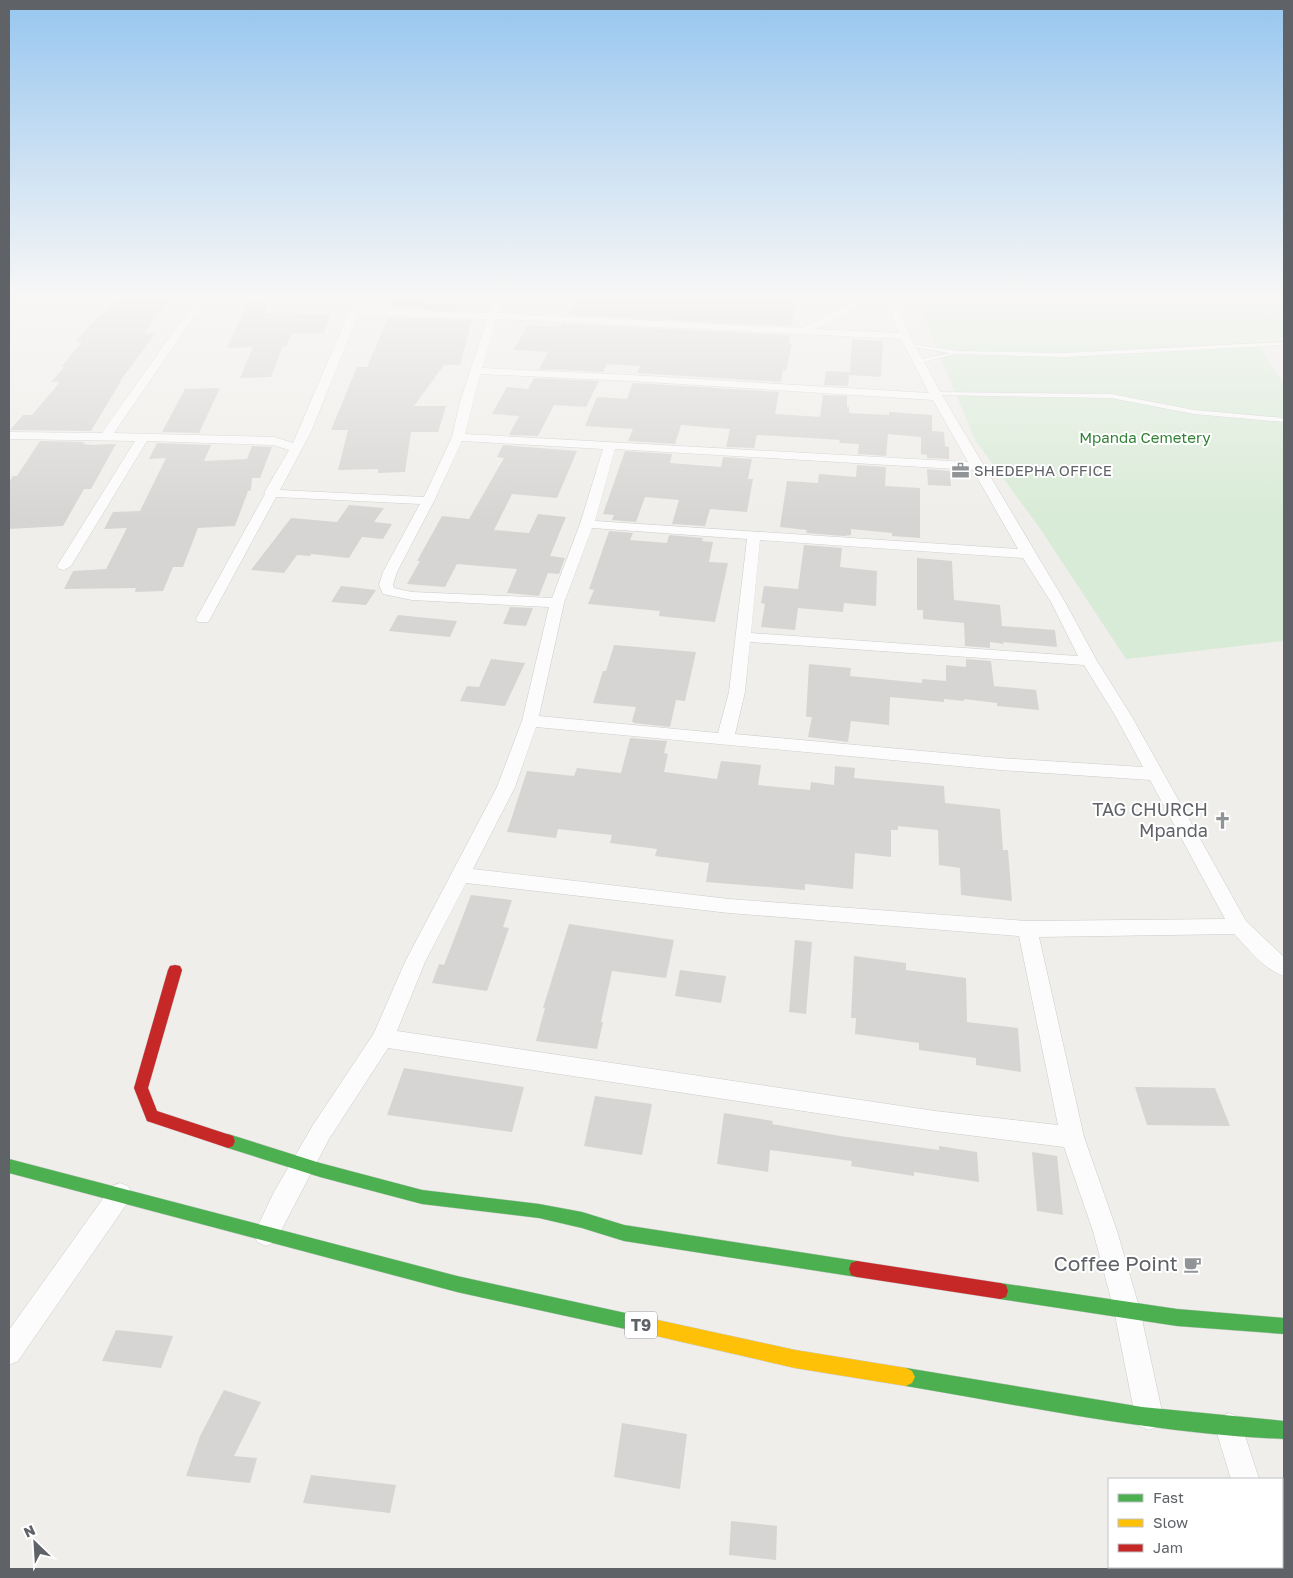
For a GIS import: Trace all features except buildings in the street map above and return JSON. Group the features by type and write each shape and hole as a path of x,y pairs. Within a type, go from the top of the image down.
{"main road":[{"path":"175,970 141,1088 152,1116 380,1187 424,1197 539,1211 580,1219 624,1233 1127,1310 1232,1324 1284,1326"},
{"name":"T9","path":"9,1166 457,1284 795,1359 1149,1417 1229,1427 1284,1430"}],"street":[{"path":"106,436 149,372"},
{"path":"203,620 246,543 270,493 305,432 329,372"},
{"path":"476,372 458,437 428,501 390,572 386,585 388,591 412,596 557,604"},
{"path":"490,372 936,395"},
{"path":"924,372 976,466 1058,602 1089,661 1124,718 1239,926 1270,958 1284,968"},
{"path":"274,441 305,432"},
{"path":"9,435 274,441 296,448"},
{"path":"64,566 143,437"},
{"path":"458,437 976,466"},
{"path":"266,1234 321,1132 383,1038 415,962 506,787 530,721 557,604 587,524 610,446"},
{"path":"270,493 428,501"},
{"path":"587,524 1028,554"},
{"path":"725,740 737,692 754,536"},
{"path":"744,637 1089,661"},
{"path":"530,721 1036,767 1154,774"},
{"path":"460,875 729,906 1027,929 1239,926"},
{"path":"1027,929 1072,1137 1105,1231 1127,1310 1149,1417"},
{"path":"383,1038 934,1121 1072,1137"},
{"path":"9,1352 120,1194"},
{"path":"1229,1427 1245,1478"}],"lane":[{"path":"936,395 1110,396 1194,412 1284,420"}],"green space":[{"name":"Mpanda Cemetery","path":"947,372 1276,372 1284,385 1284,641 1126,659 1039,527 975,440"}],"traffic: fast":[{"path":"228,1141 320,1170 422,1197 539,1211 582,1220 624,1233 857,1269"},
{"path":"9,1166 457,1284 639,1324"},
{"path":"1000,1291 1177,1318 1284,1326"},
{"path":"906,1377 1142,1416 1236,1427 1284,1430"}],"traffic: slow":[{"path":"639,1324 795,1359 906,1377"}],"traffic: jam":[{"path":"175,970 141,1088 152,1116 228,1141"},
{"path":"857,1269 1000,1291"}],"place":[{"name":"SHEDEPHA OFFICE","path":"960,471"},
{"name":"TAG CHURCH Mpanda","path":"1222,820"},
{"name":"Coffee Point","path":"1192,1264"}]}
